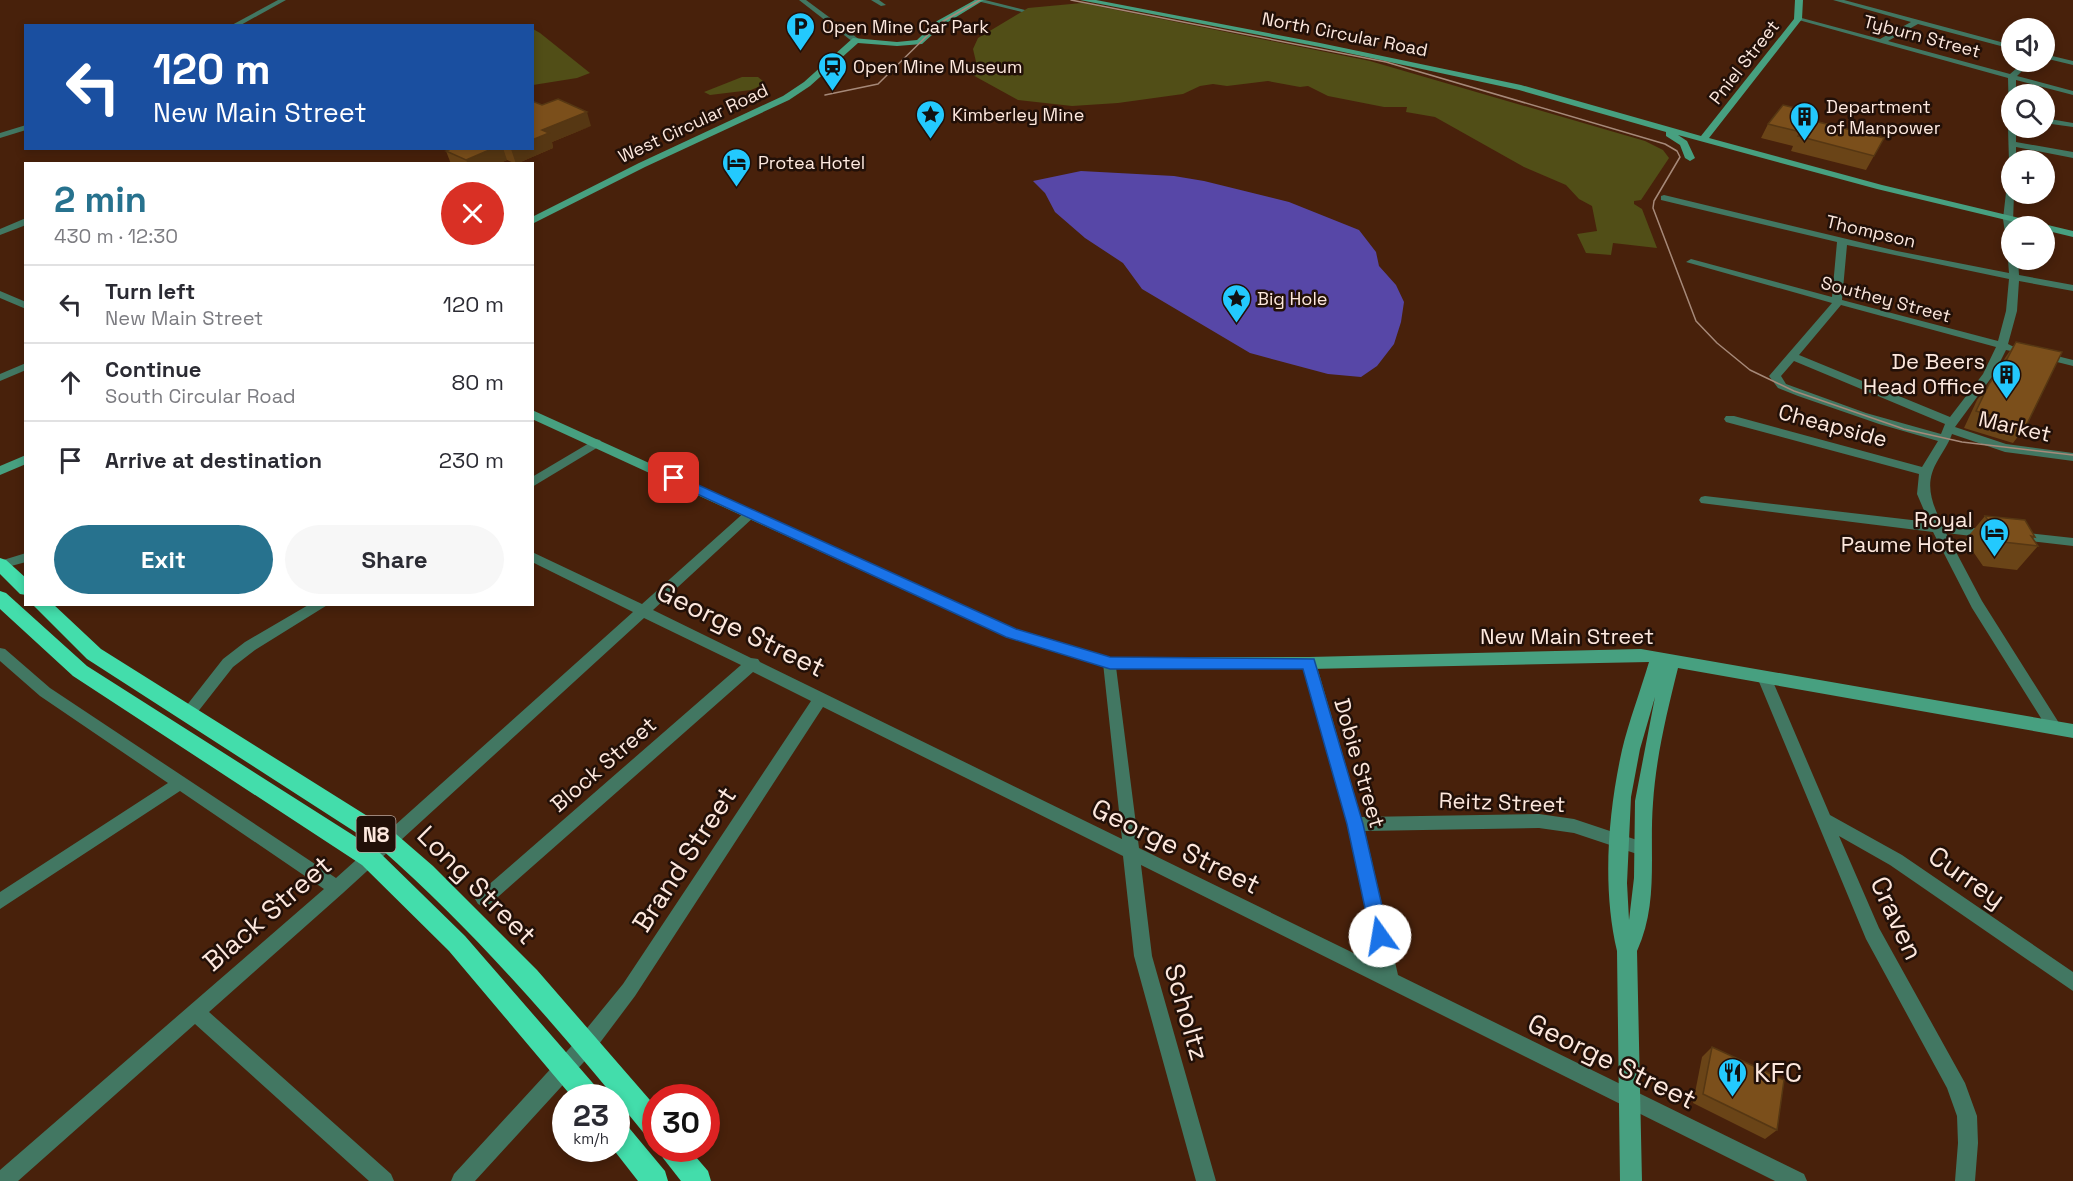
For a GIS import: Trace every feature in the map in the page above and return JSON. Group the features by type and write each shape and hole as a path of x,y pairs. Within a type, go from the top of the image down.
{"highway":[{"path":"1,565 24,587"},
{"name":"N8","path":"0,598 80,671 370,858 418,904 577,1084"},
{"name":"Long Street","path":"43,606 94,654 388,841 422,870 495,944 642,1111"},
{"path":"630,1150 655,1181"},
{"path":"683,1162 698,1181"}],"street":[{"path":"237,24 283,0"},
{"path":"802,0 856,40 897,44 919,42 940,23 978,0 1022,10"},
{"path":"875,0 883,5"},
{"name":"North Circular Road","path":"1084,0 1418,65 1564,99 1705,137"},
{"name":"Pniel Street","path":"1705,137 1798,18 1799,0"},
{"path":"1836,0 2001,44"},
{"name":"Tyburn Street","path":"1798,18 2073,93"},
{"path":"1882,41 1916,22"},
{"name":"West Circular Road","path":"534,220 622,174 786,98 807,84 856,40"},
{"path":"2055,59 2073,63"},
{"path":"2012,84 2012,76 2017,72"},
{"name":"North Circular Road","path":"1564,99 1645,124 1705,137"},
{"path":"2055,122 2073,125"},
{"path":"1645,124 1678,139 1685,146 1690,158"},
{"path":"0,136 24,128"},
{"path":"1705,137 1896,191 1918,194 2001,217"},
{"path":"2013,138 2013,150"},
{"path":"2013,144 2073,155"},
{"name":"Thompson","path":"1664,198 1842,242 2073,288"},
{"path":"0,232 24,222"},
{"path":"2055,230 2073,234"},
{"path":"1842,242 1837,303 1775,376 1782,386 1879,421 1948,430"},
{"name":"Southey Street","path":"1691,262 1837,303 2073,363"},
{"path":"2014,270 2012,311 2002,346 1980,387 1948,430 1925,472 1925,500 2003,650 2054,727"},
{"path":"0,294 24,305"},
{"path":"1791,356 1948,430"},
{"path":"0,378 24,367"},
{"name":"New Main Street","path":"534,415 1011,633 1110,663 1308,663 1619,654 1665,659 2073,731"},
{"name":"Cheapside","path":"1730,419 1925,472"},
{"name":"Market","path":"1948,430 2005,448 2073,458"},
{"path":"534,482 596,443"},
{"path":"0,471 24,460"},
{"path":"1705,500 2073,542"},
{"name":"Black Street","path":"3,1181 337,888 751,513"},
{"name":"George Street","path":"534,557 753,663 1797,1181"},
{"path":"1,565 24,558"},
{"path":"188,714 228,663 250,646 319,606"},
{"path":"0,653 45,693 337,888"},
{"path":"1631,1181 1627,951 1619,918 1622,797 1631,749 1665,659"},
{"path":"1627,951 1638,931 1641,912 1644,801 1665,659"},
{"name":"Block Street","path":"484,899 753,663"},
{"name":"Scholtz","path":"1110,663 1143,956 1206,1181"},
{"name":"Dobie Street","path":"1308,663 1355,824 1390,980"},
{"name":"Craven","path":"1764,677 1827,821 1872,933 1955,1083 1967,1116 1968,1143 1965,1181"},
{"name":"Brand Street","path":"461,1181 586,1045 629,990 821,698"},
{"path":"0,901 180,783"},
{"name":"Reitz Street","path":"1355,824 1539,821 1574,826 1643,849"},
{"name":"Currey","path":"1827,821 1896,860 2073,982"},
{"path":"195,1012 384,1181"}],"shaded area":[{"path":"1082,3 1370,61 1645,141 1663,150 1669,158 1641,200 1634,201 1634,204 1642,209 1657,248 1613,243 1611,255 1586,253 1577,234 1597,231 1592,206 1579,199 1566,185 1524,167 1435,117 1406,112 1407,107 1384,107 1328,96 1308,86 1300,87 1268,81 1227,86 1213,84 1200,86 1183,94 1118,103 1072,106 1018,100 969,73 992,68 991,66 977,66 973,49 978,38 1028,8"},
{"path":"534,30 590,73 577,78 534,85"},
{"path":"742,77 758,77 764,82 763,85 751,90 710,95 704,92"},
{"path":"1081,171 1174,176 1204,181 1289,202 1359,230 1376,252 1379,266 1396,285 1404,302 1394,344 1377,366 1361,377 1328,374 1250,353 1142,289 1123,263 1085,238 1055,212 1045,193 1033,181"}],"building":[{"path":"558,99 587,112 542,130 549,133 534,139 534,102 542,105"},
{"path":"1783,105 1816,113 1810,120 1884,138 1874,156 1798,136 1801,132 1768,124"},
{"path":"448,150 489,150 466,160 446,151"},
{"name":"De Beers Head Office","path":"2016,342 2062,352 2026,426 1976,411 1989,384"},
{"path":"1985,516 2025,520 2038,546 2003,542"},
{"name":"KFC","path":"1712,1047 1784,1080 1777,1130 1703,1094"}],"tram line":[{"path":"825,95 878,84 940,23 980,0"},
{"path":"1071,0 1386,62 1665,144 1677,151 1680,157 1654,201 1653,208 1696,321 1717,343 1750,370 1794,391 1904,429 1962,442 2073,455"}],"place":[{"name":"Open Mine Car Park","path":"801,52"},
{"name":"Open Mine Museum","path":"832,92"},
{"name":"Kimberley Mine","path":"931,140"},
{"name":"Department of Manpower","path":"1805,142"},
{"name":"Protea Hotel","path":"737,188"},
{"name":"Big Hole","path":"1236,324"},
{"name":"De Beers Head Office","path":"2006,400"},
{"name":"Royal Paume Hotel","path":"1994,558"},
{"name":"KFC","path":"1733,1098"}],"route":[{"path":"674,478 1011,633 1060,649 1110,663 1308,663 1355,824 1380,936"}]}
